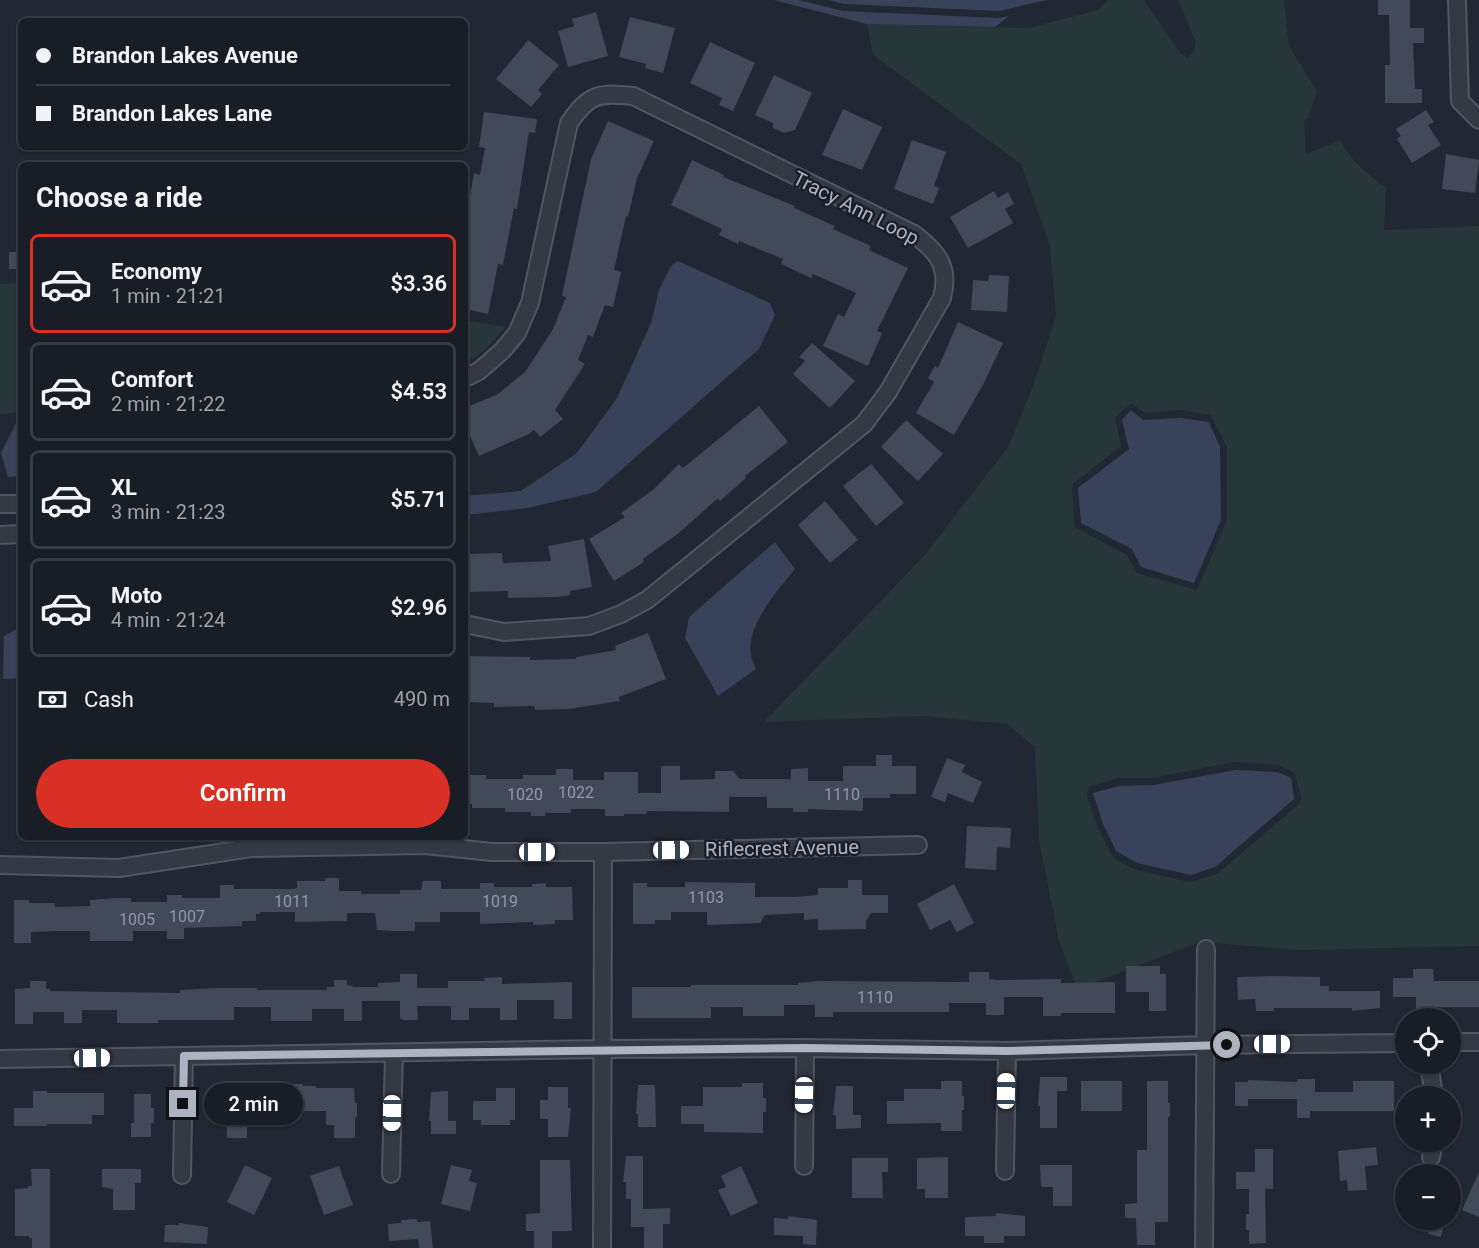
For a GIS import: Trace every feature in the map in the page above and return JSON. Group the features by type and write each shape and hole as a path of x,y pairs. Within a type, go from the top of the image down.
{"street":[{"path":"1457,0 1460,101 1479,120"},
{"name":"Tracy Ann Loop","path":"468,376 479,371 502,351 517,333 530,303 569,123 580,107 597,95 633,96 914,234 932,248 942,264 946,284 942,298 888,392 864,424 647,600 621,614 589,626 504,632 468,625"},
{"path":"0,504 18,504"},
{"path":"0,535 18,534"},
{"name":"Riflecrest Avenue","path":"0,865 119,868 262,847 425,845 492,852 603,852 918,845"},
{"path":"602,1248 603,852"},
{"path":"1204,1248 1206,949"},
{"path":"1461,1042 1479,1042"},
{"path":"0,1059 603,1049 805,1048 1007,1051 1205,1045 1395,1043"},
{"path":"804,1166 805,1048"},
{"path":"1005,1171 1007,1051"},
{"path":"391,1174 394,1053"},
{"path":"182,1175 184,1056"}],"shaded area":[{"path":"1108,0 1144,0 1180,53 1187,58 1194,52 1196,42 1178,0 1284,0 1289,46 1317,91 1308,118 1304,121 1306,154 1341,140 1347,152 1360,166 1386,187 1384,230 1479,226 1479,946 1299,950 1200,942 1077,989 1059,941 1039,840 1035,747 1007,724 924,716 764,722 924,556 1008,447 1033,386 1056,316 1050,246 1021,164 873,55 867,24 1028,28 1098,10","holes":["1131,403 1145,413 1180,410 1211,415 1227,447 1227,520 1197,590 1137,573 1127,555 1075,527 1073,484 1121,446 1115,418","1235,762 1278,765 1295,773 1301,797 1300,803 1217,874 1190,882 1136,870 1113,858 1097,826 1087,796 1088,789 1118,778 1152,778"]},
{"path":"18,283 18,410 13,413 0,414 0,284"},
{"path":"468,321 506,327 483,352 468,361"}],"water":[{"path":"774,0 798,0 843,11 999,18 1009,16 995,27 867,24"},
{"path":"828,0 1047,0 999,11 844,4"},
{"path":"678,261 770,303 775,315 759,349 596,492 528,508 468,515 468,496 521,491 577,453 617,398 651,323 659,290 671,266"},
{"path":"1131,410 1143,420 1180,418 1209,422 1220,447 1221,520 1194,583 1141,567 1132,549 1081,523 1078,488 1129,449 1122,420"},
{"path":"18,420 18,476 8,477 1,453"},
{"path":"775,542 795,569 760,616 754,629 751,656 756,669 718,696 685,638 689,617"},
{"path":"18,629 18,678 3,679 4,636"},
{"path":"1236,770 1277,772 1291,778 1294,799 1215,867 1191,875 1137,863 1116,851 1103,824 1093,793 1119,786 1153,785"}],"building":[{"path":"1378,0 1410,0 1410,28 1424,28 1424,43 1413,43 1415,89 1422,89 1422,103 1385,103 1385,65 1390,65 1389,15 1378,15"},
{"path":"596,12 608,56 568,67 558,31 574,26 572,19"},
{"path":"630,17 675,28 663,73 645,68 646,64 619,57"},
{"path":"528,40 559,65 538,90 542,94 531,107 496,79"},
{"path":"710,42 755,63 733,111 719,105 722,98 690,83"},
{"path":"774,75 812,93 795,130 784,133 773,128 773,123 755,115"},
{"path":"843,109 882,127 862,170 822,155"},
{"path":"1426,110 1434,122 1428,125 1441,145 1412,163 1397,139 1401,136 1396,129"},
{"path":"484,112 537,119 535,133 529,132 517,209 514,208 503,265 498,264 488,314 468,310 468,208 474,173 480,175 485,148 479,147"},
{"path":"608,121 654,141 637,178 628,217 626,216 614,270 621,272 613,307 605,305 593,337 588,335 578,360 585,364 555,410 563,419 540,437 534,430 479,456 468,432 468,407 498,394 525,372 553,329 566,297 562,296 591,159"},
{"path":"912,140 946,152 934,186 939,188 933,204 894,189"},
{"path":"1446,154 1479,160 1475,193 1442,189"},
{"path":"692,160 724,175 723,177 795,206 794,208 835,226 833,229 871,246 869,250 908,268 877,331 882,333 868,366 823,346 838,314 844,317 856,293 813,274 811,278 781,264 783,259 719,235 722,229 671,205"},
{"path":"994,191 998,198 1008,192 1014,204 1005,209 1013,223 968,248 950,217"},
{"path":"9,252 18,252 18,269 9,269"},
{"path":"989,275 1009,276 1007,312 971,310 973,280 988,281"},
{"path":"958,322 1003,343 983,385 954,435 916,413 934,382 928,378 935,366 938,368"},
{"path":"812,343 855,381 830,408 793,374 805,361 799,357"},
{"path":"759,406 788,442 745,476 746,478 720,501 718,498 680,532 643,559 644,562 614,581 589,539 625,517 621,513 654,489 679,464 683,468"},
{"path":"906,420 943,454 918,481 881,447"},
{"path":"871,464 904,503 876,526 843,486"},
{"path":"825,501 858,540 830,563 798,525"},
{"path":"584,539 592,587 570,591 570,595 558,597 508,598 508,591 468,592 468,554 502,553 503,563 551,561 548,546"},
{"path":"648,633 666,679 619,697 620,701 568,709 535,710 534,706 494,707 494,703 468,702 468,656 530,657 530,660 576,659 576,657 616,650 615,646"},
{"path":"876,755 892,755 892,766 916,766 916,794 890,794 890,798 863,798 863,811 808,809 808,812 793,812 793,808 767,808 767,797 729,797 729,812 647,811 647,814 624,814 624,816 605,816 605,809 571,809 571,813 545,813 545,816 531,816 531,812 505,812 505,808 472,808 472,804 468,804 468,775 486,775 486,779 523,779 523,775 556,775 556,769 573,769 573,780 604,780 604,772 638,772 638,793 661,793 661,766 680,766 680,780 715,779 715,771 733,771 740,779 791,779 791,769 808,768 808,781 843,781 843,766 876,766"},
{"path":"947,758 965,765 962,772 982,782 973,803 948,793 945,802 931,797"},
{"path":"967,826 1011,828 1010,848 997,847 996,870 965,868"},
{"path":"325,878 339,878 339,891 361,891 361,894 400,894 400,890 421,890 423,881 441,881 441,889 480,889 480,883 494,883 494,887 532,887 532,884 546,883 546,887 572,887 573,920 555,920 555,924 533,925 533,922 480,924 480,912 440,912 440,922 415,922 415,931 393,931 377,930 375,913 347,913 347,921 295,922 295,912 260,912 256,914 256,921 242,921 242,926 184,928 184,939 167,939 167,931 133,931 133,941 90,941 90,931 55,931 31,932 31,943 14,943 14,900 29,900 29,903 55,903 55,907 90,906 90,900 116,898 131,898 131,902 167,902 167,895 182,895 182,898 220,898 220,885 234,885 234,889 294,889 297,888 297,881 325,881"},
{"path":"848,880 862,880 862,895 888,895 888,913 871,913 866,921 866,929 818,930 818,919 804,920 804,913 765,915 760,923 707,925 707,912 671,912 671,920 655,920 655,924 633,924 633,883 647,883 647,887 685,887 685,882 755,883 755,897 794,897 818,895 818,888 848,888"},
{"path":"954,884 974,923 957,932 950,920 930,930 917,904"},
{"path":"1126,966 1160,966 1160,974 1166,974 1166,1011 1149,1011 1149,992 1126,992"},
{"path":"1413,969 1433,969 1434,981 1479,981 1479,1007 1416,1008 1416,997 1393,997 1393,978 1413,978"},
{"path":"969,972 989,972 989,979 997,980 1061,979 1061,983 1115,982 1115,1013 1061,1013 1061,1016 1043,1016 1043,997 1004,997 1004,1015 986,1015 986,1003 949,1003 949,1012 833,1012 833,1017 815,1017 815,1005 784,1005 784,1016 743,1016 743,1007 711,1007 711,1018 632,1018 632,987 798,985 798,983 818,981 969,982"},
{"path":"400,974 417,974 417,988 448,988 448,981 485,981 484,978 502,977 502,984 572,982 572,1019 554,1019 554,1000 517,1000 517,1020 500,1020 500,1008 469,1008 469,1020 451,1020 451,1006 417,1006 418,1020 403,1020 400,1018 400,1001 362,1001 362,1021 344,1021 344,1009 312,1009 312,1021 271,1021 271,1007 234,1007 234,1020 158,1020 158,1023 117,1023 117,1010 82,1010 82,1023 64,1023 64,1012 33,1012 33,1024 15,1024 15,989 30,988 30,981 46,981 46,989 50,991 180,993 180,990 216,988 327,990 327,987 334,987 334,980 347,980 347,985 355,987 378,987 378,983 400,982"},
{"path":"1237,977 1320,977 1320,986 1329,986 1329,991 1380,991 1380,1008 1352,1011 1352,1008 1274,1008 1274,1011 1256,1011 1255,999 1238,1000"},
{"path":"1040,1077 1067,1077 1067,1091 1057,1091 1057,1128 1040,1128 1040,1106 1038,1106"},
{"path":"1297,1079 1315,1079 1315,1092 1353,1092 1353,1081 1394,1081 1394,1111 1310,1111 1310,1118 1297,1118 1297,1099 1248,1099 1248,1106 1235,1106 1235,1082 1248,1082 1248,1080 1297,1082"},
{"path":"941,1081 962,1081 964,1110 962,1110 962,1131 941,1131 941,1123 887,1124 887,1101 904,1101 904,1089 941,1089"},
{"path":"1081,1081 1122,1081 1122,1111 1081,1111"},
{"path":"1147,1081 1168,1081 1170,1117 1168,1117 1168,1222 1155,1222 1155,1245 1137,1245 1136,1218 1125,1218 1125,1204 1137,1203 1137,1150 1147,1150"},
{"path":"742,1083 763,1083 766,1112 763,1112 763,1133 704,1132 704,1124 681,1124 681,1106 703,1106 703,1087 742,1087"},
{"path":"291,1084 316,1086 316,1088 354,1088 355,1103 357,1103 355,1138 334,1138 334,1125 326,1125 326,1111 303,1111 303,1103 274,1103 274,1086 291,1086"},
{"path":"638,1085 655,1085 656,1127 638,1127 638,1114 636,1114"},
{"path":"836,1086 853,1086 853,1115 861,1115 861,1128 836,1129 836,1115 833,1115"},
{"path":"548,1087 568,1087 568,1108 571,1108 568,1137 548,1137 548,1119 540,1119 540,1100 548,1100"},
{"path":"226,1088 247,1088 247,1138 227,1138 227,1123 224,1123"},
{"path":"496,1088 515,1088 515,1120 510,1120 510,1125 481,1125 481,1120 473,1120 473,1101 496,1101"},
{"path":"33,1091 104,1093 104,1115 92,1115 92,1124 14,1126 14,1108 33,1108"},
{"path":"448,1091 448,1121 456,1121 456,1134 431,1134 431,1121 429,1121 431,1092"},
{"path":"134,1094 151,1094 154,1123 151,1123 151,1137 131,1137 131,1123 134,1123"},
{"path":"1376,1147 1378,1165 1365,1166 1367,1190 1348,1191 1347,1180 1340,1181 1338,1151"},
{"path":"1255,1149 1273,1149 1273,1189 1265,1189 1266,1243 1249,1244 1246,1214 1249,1214 1249,1189 1236,1189 1236,1172 1255,1172"},
{"path":"626,1156 643,1156 643,1209 670,1208 670,1224 663,1224 663,1248 644,1248 644,1227 631,1227 631,1199 626,1199 626,1182 623,1182"},
{"path":"948,1157 948,1198 925,1198 925,1189 917,1189 917,1158"},
{"path":"852,1158 888,1158 888,1172 882,1172 883,1198 852,1198"},
{"path":"540,1160 570,1160 572,1231 552,1231 552,1248 534,1248 534,1231 526,1231 526,1214 540,1213"},
{"path":"245,1165 272,1178 254,1215 227,1202"},
{"path":"451,1165 472,1170 469,1181 477,1183 470,1211 441,1204"},
{"path":"1040,1165 1072,1165 1072,1206 1053,1206 1053,1187 1041,1187"},
{"path":"339,1166 353,1205 324,1215 310,1176"},
{"path":"741,1166 758,1203 731,1216 718,1190 726,1187 721,1176"},
{"path":"31,1169 50,1169 50,1248 32,1248 32,1238 15,1236 15,1189 32,1186"},
{"path":"102,1169 141,1169 141,1183 135,1183 135,1210 113,1210 113,1189 102,1187"},
{"path":"1479,1172 1479,1217 1462,1210"},
{"path":"996,1213 1025,1216 1025,1236 1004,1236 1004,1243 984,1243 984,1236 965,1236 965,1217 996,1216"},
{"path":"788,1216 817,1220 816,1245 803,1244 803,1236 774,1235 774,1218 788,1219"},
{"path":"417,1219 417,1222 430,1221 433,1248 419,1248 418,1239 389,1241 388,1224"},
{"path":"179,1223 208,1227 207,1244 164,1242 165,1225 179,1225"},
{"path":"1429,1230 1443,1230 1441,1237 1428,1234"}],"route":[{"path":"183,1104 184,1056 805,1048 1007,1051 1227,1045"}]}
